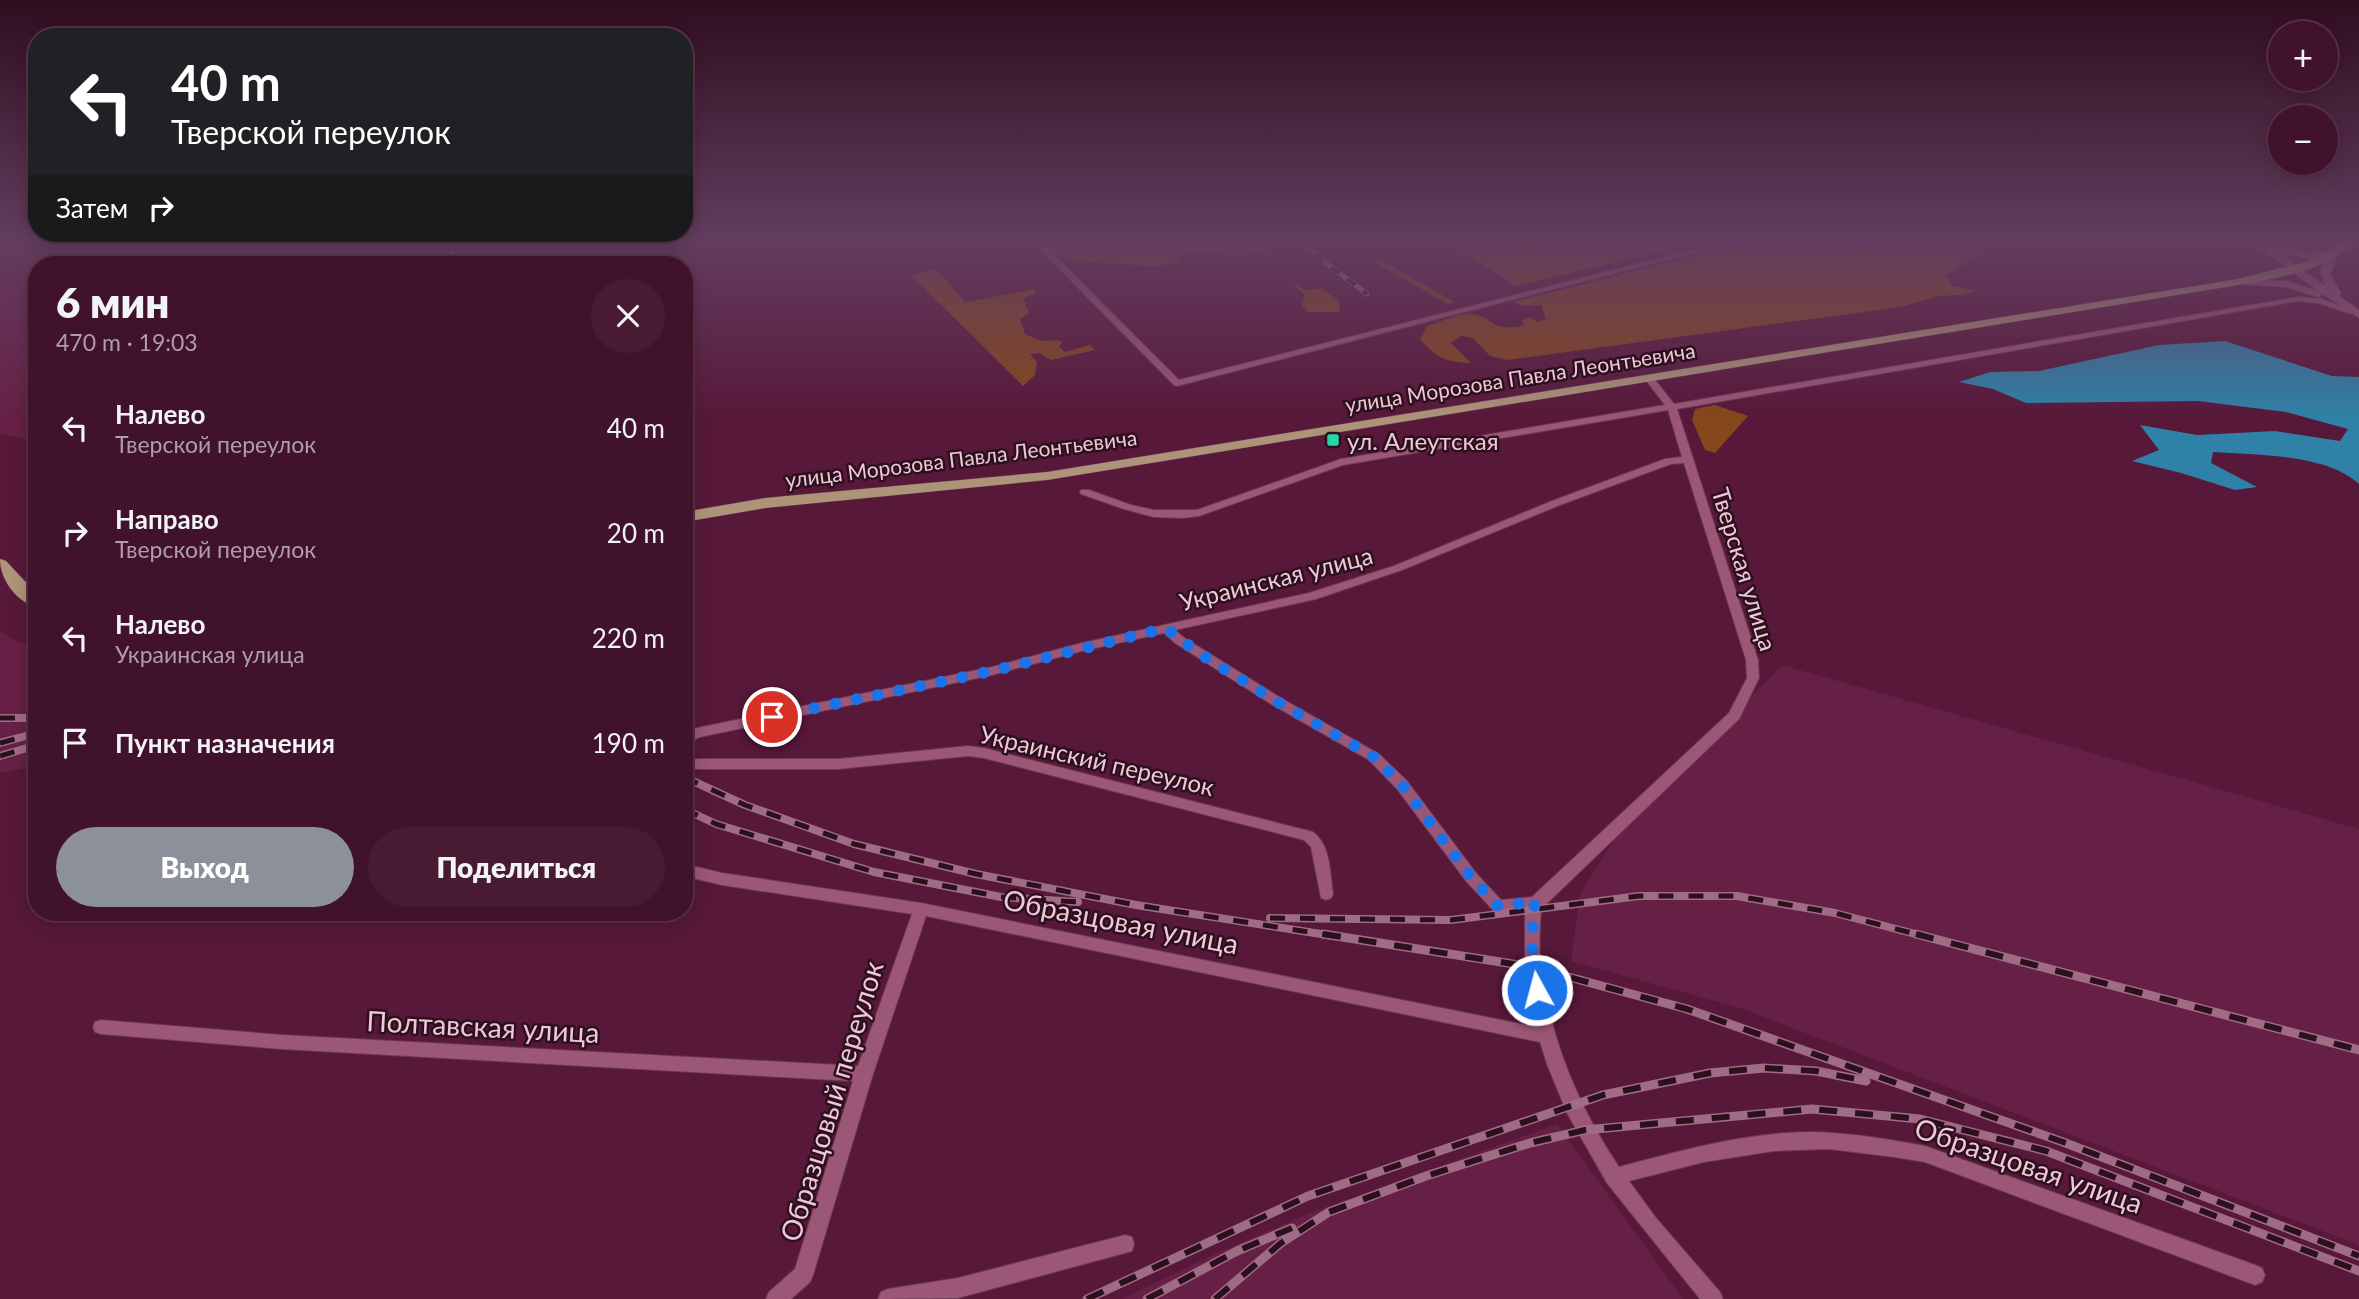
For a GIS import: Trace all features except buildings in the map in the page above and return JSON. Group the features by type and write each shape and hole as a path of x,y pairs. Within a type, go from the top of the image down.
{"main road":[{"name":"улица Морозова Павла Леонтьевича","path":"693,515 765,503 1047,475 2131,300"},
{"path":"0,565 28,596"}],"street":[{"path":"1094,300 1177,383 1506,300"},
{"path":"1085,492 1159,516 1188,515 1342,462 2294,300"},
{"path":"2305,300 2319,301 2355,313"},
{"path":"2326,300 2355,313"},
{"path":"2337,300 2355,313"},
{"name":"Тверская улица","path":"1536,902 1734,716 1753,678 1752,660 1671,406 1650,379"},
{"name":"Украинская улица","path":"693,736 992,671 1166,628 1312,596 1374,576 1669,461 1689,459"},
{"path":"1166,628 1200,654 1374,757 1402,785 1471,877 1498,906 1536,902 1533,909 1532,967 1545,1036 1569,1104 1614,1177 1657,1234 1713,1299"},
{"name":"Украинский переулок","path":"693,764 838,764 968,751 984,753 1308,836 1318,846 1326,894"},
{"name":"Образцовая улица","path":"693,872 722,879 921,909 1545,1036"},
{"name":"Образцовый переулок","path":"776,1299 803,1275 864,1074 921,909"},
{"name":"Полтавская улица","path":"101,1027 282,1042 864,1074"},
{"name":"Образцовая улица","path":"1614,1177 1704,1153 1796,1141 1897,1148 1925,1154 2255,1275"},
{"path":"888,1299 958,1288 1125,1244"}],"shaded area":[{"path":"0,300 28,300 28,439 0,434"},
{"path":"936,300 963,300 965,302 1024,300 1029,313 1020,319 1025,334 1042,341 1062,342 1059,347 1065,352 1090,345 1095,350 1051,360 1039,353 1030,354 1037,362 1035,375 1023,386"},
{"path":"1304,300 1337,300 1340,312 1308,312 1302,305"},
{"path":"1440,300 1454,302 1448,304"},
{"path":"1522,300 1925,300 1872,311 1507,360 1490,356 1473,338 1461,336 1451,343 1471,363 1454,362 1437,355 1420,339 1427,326 1466,314 1479,315 1505,327 1525,325 1521,321 1530,317 1538,322 1546,319 1541,305 1523,306 1513,302"},
{"path":"1715,405 1748,416 1715,453 1705,450 1692,420 1695,409"},
{"path":"0,631 19,643 28,644 28,768 0,773"},
{"path":"1782,665 2359,829 2359,1245 1740,1008 1571,961 1580,894 1621,829"},
{"path":"1557,1124 1683,1299 1122,1299 1219,1252 1315,1211"}],"water":[{"path":"2225,341 2332,376 2359,377 2359,484 2329,467 2290,458 2213,452 2211,463 2257,487 2235,490 2132,461 2159,450 2140,425 2197,435 2275,431 2340,441 2348,429 2286,412 2198,401 2026,403 1993,389 1959,382 1990,372 2039,371 2159,345"}],"railway":[{"path":"0,718 28,718"},
{"path":"0,743 28,735"},
{"path":"0,756 28,748"},
{"path":"693,781 745,805 854,844 976,874 1136,905 1334,936"},
{"path":"693,813 716,824 874,872 1001,897 1078,902"},
{"path":"1270,918 1451,920 1639,896 1737,896 1835,913 1923,936"},
{"path":"1323,934 1532,967 1687,1009 2063,1142 2359,1256"},
{"path":"1916,934 2359,1050"},
{"path":"1087,1299 1308,1196 1603,1095 1710,1073 1764,1068 1816,1071 1866,1081"},
{"path":"1215,1299 1281,1243 1329,1212 1426,1176 1530,1143 1585,1130 1812,1109 1920,1119 2046,1151 2359,1271"},
{"path":"1147,1299 1237,1251 1292,1228"}],"place":[{"name":"ул. Алеутская","path":"1333,440"}],"route":[{"path":"772,717 992,671 1166,628 1200,654 1374,757 1402,785 1471,877 1498,906 1536,902 1533,909 1532,967 1537,990"}]}
